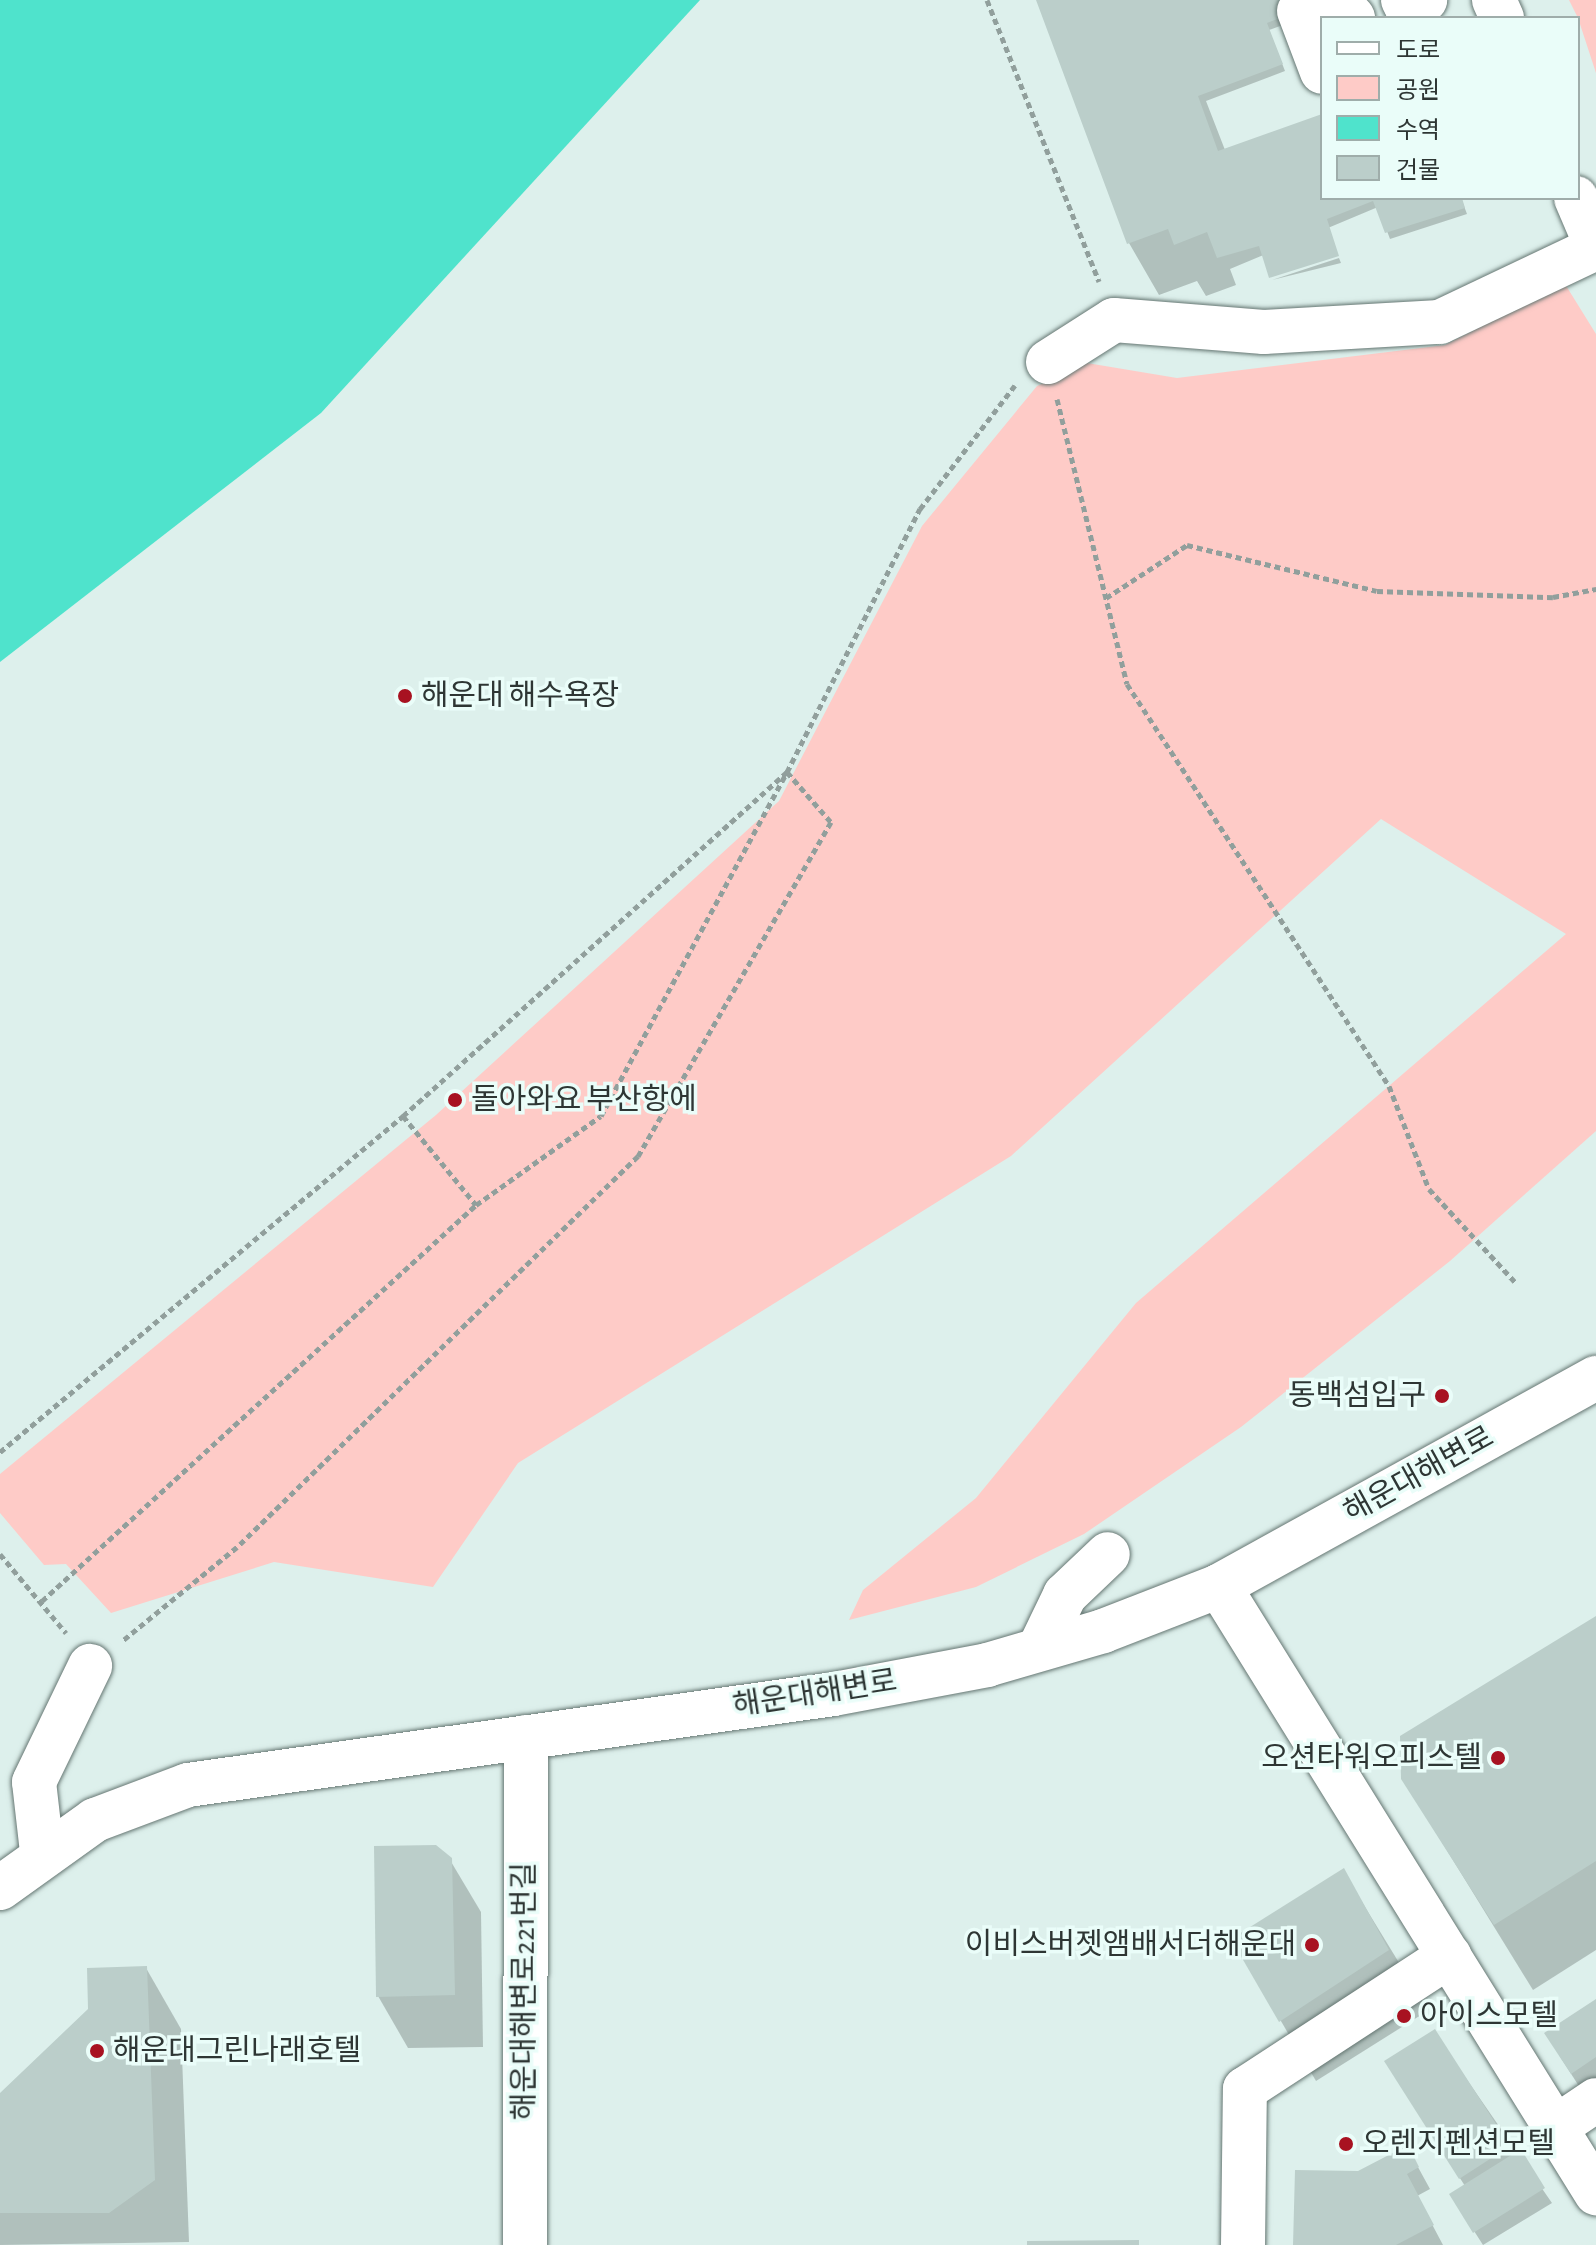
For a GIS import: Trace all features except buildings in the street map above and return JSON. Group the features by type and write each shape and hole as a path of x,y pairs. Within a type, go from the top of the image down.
{"street":[{"path":"1048,362 1114,320 1264,332 1440,322 1596,246 1577,200"},
{"name":"해운대해변로","path":"0,1888 42,1852 95,1820 188,1785 834,1694 1039,1649 1219,1586 1596,1378"},
{"path":"1039,1649 1065,1595 1108,1554"},
{"path":"1219,1586 1596,2193"},
{"path":"42,1852 17,1783 90,1666"},
{"name":"해운대해변로221번길","path":"525,2245 526,1737"},
{"path":"1243,2245 1245,2089 1449,1956"},
{"path":"1556,2127 1596,2100"}],"path":[{"path":"987,0 1114,320"},
{"path":"42,1601 476,1205 601,1116 787,772 920,509 1018,381 1048,362 1127,684 1389,1086 1429,1189 1515,1282"},
{"path":"1106,598 1187,545 1377,591 1553,597 1596,589"},
{"path":"0,1452 403,1116 787,772"},
{"path":"0,1554 42,1601 90,1666 237,1547 555,1245 638,1156 831,822 787,772"},
{"path":"403,1116 476,1205"}],"green space":[{"path":"1569,0 1596,0 1596,73 1580,16 1577,16"},
{"path":"1565,284 1596,334 1596,1131 1450,1261 1241,1427 1084,1534 976,1587 849,1620 863,1590 976,1498 1136,1303 1566,934 1381,819 1011,1156 518,1463 433,1587 274,1562 111,1613 66,1564 44,1565 0,1513 0,1474 436,1115 779,801 922,526 1037,386 1087,363 1177,378 1445,345"}],"water":[{"path":"0,0 700,0 321,413 0,662"}],"place":[{"name":"해운대 해수욕장","path":"405,696"},
{"name":"돌아와요 부산항에","path":"455,1100"},
{"name":"동백섬입구","path":"1442,1396"},
{"name":"오션타워오피스텔","path":"1498,1758"},
{"name":"이비스버젯앰배서더해운대","path":"1312,1945"},
{"name":"아이스모텔","path":"1404,2016"},
{"name":"해운대그린나래호텔","path":"97,2051"},
{"name":"오렌지펜션모텔","path":"1346,2144"}]}
